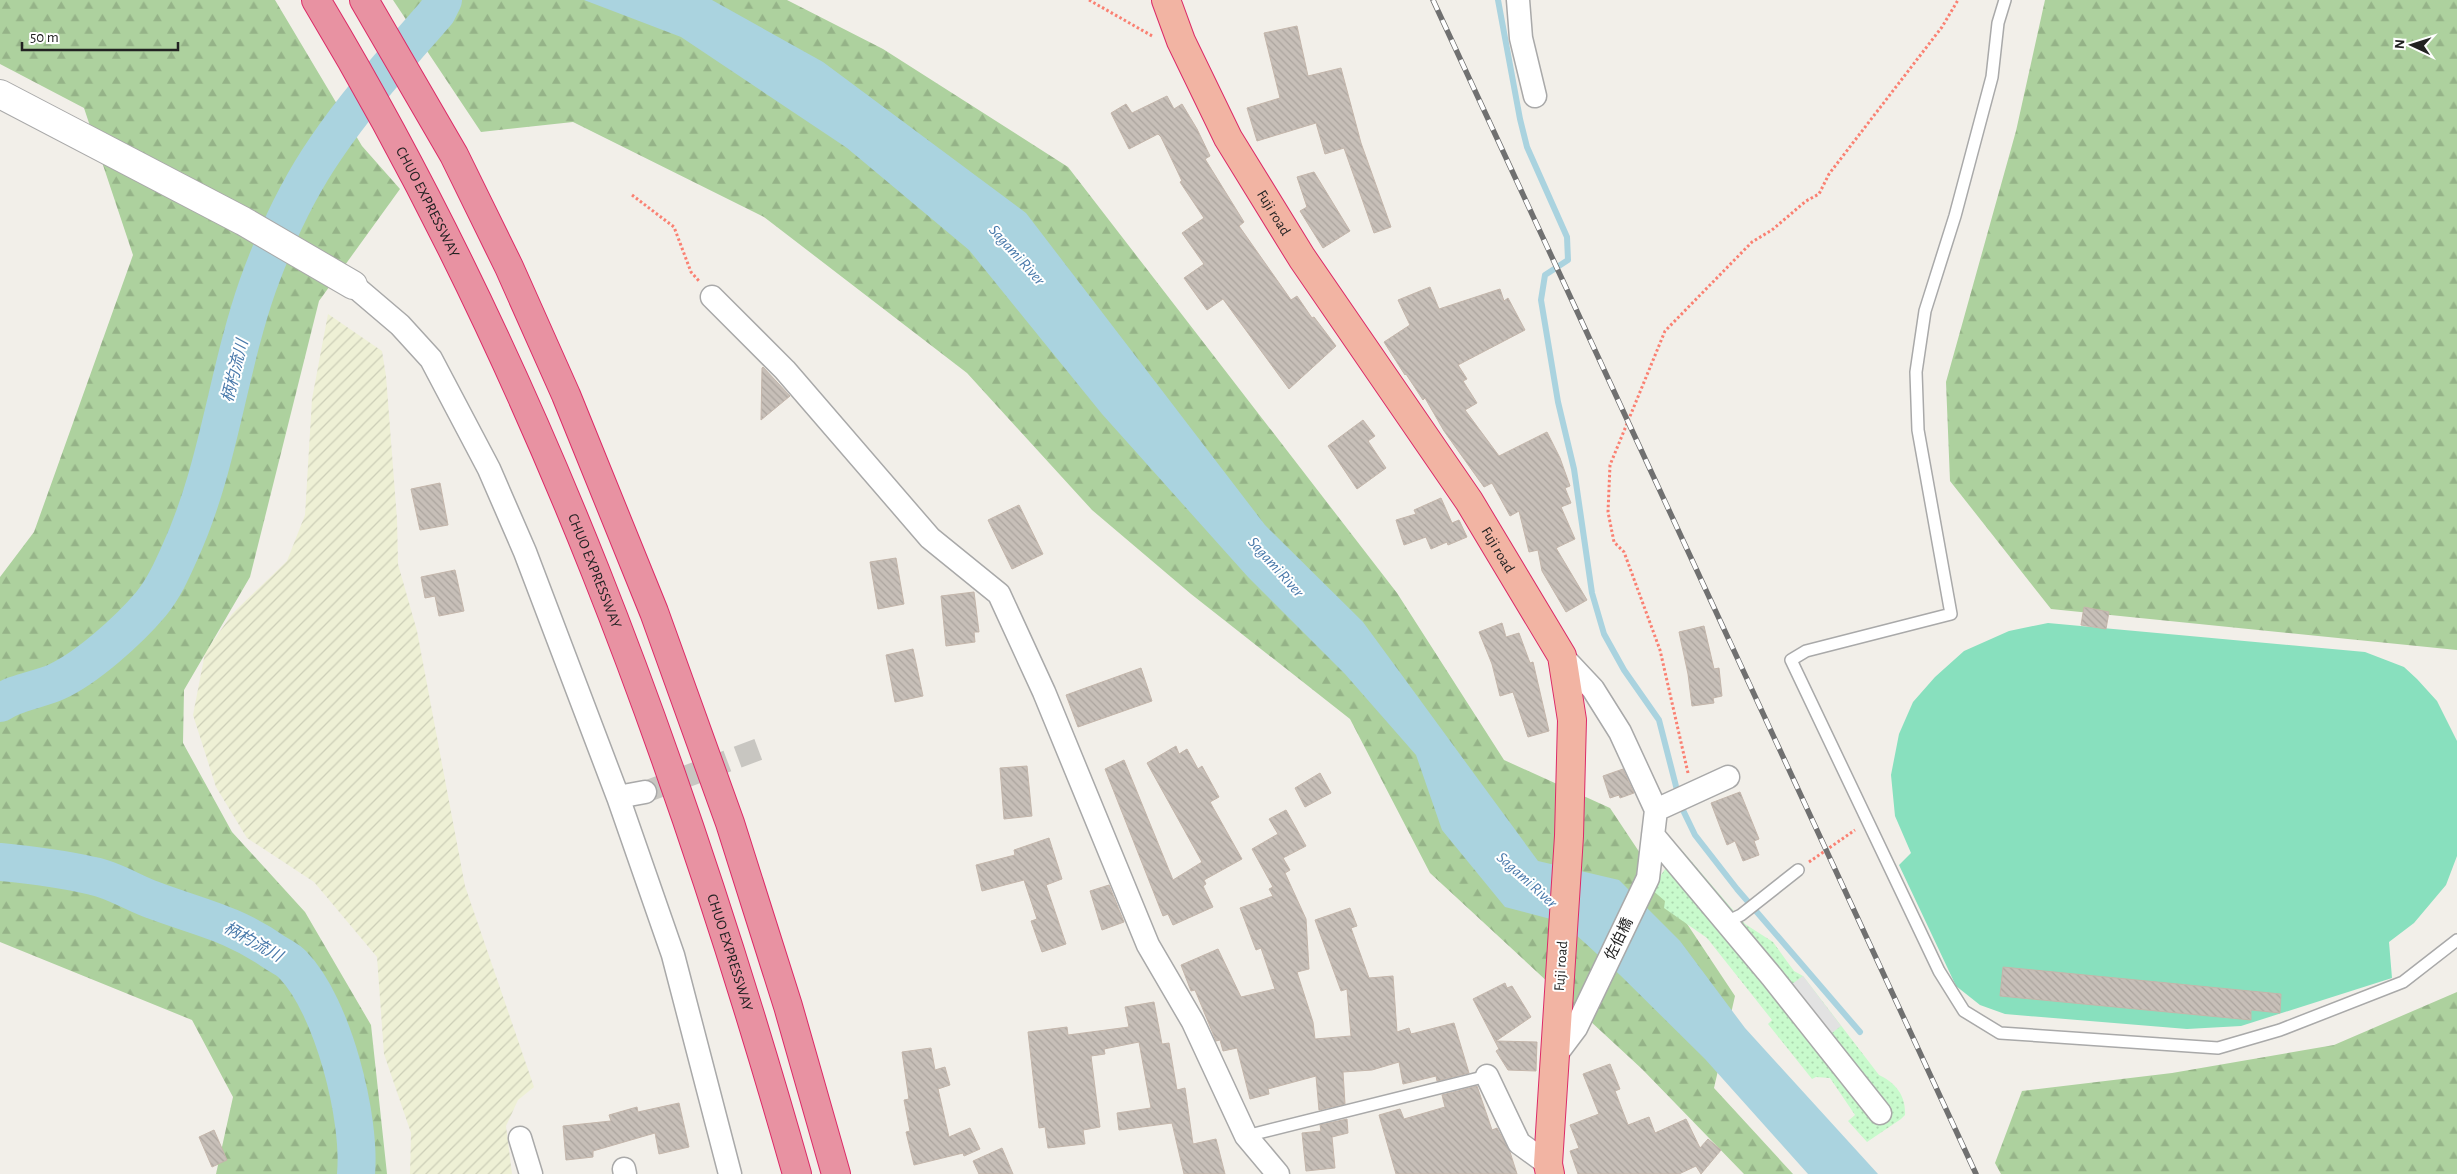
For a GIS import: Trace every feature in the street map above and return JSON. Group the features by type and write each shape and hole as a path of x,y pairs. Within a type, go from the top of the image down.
{"highway":[{"name":"CHUO EXPRESSWAY","path":"316,0 362,75 470,283 528,409 620,630 693,836 749,1008 797,1174"},
{"path":"364,0 454,156 509,267 551,361 654,612 730,823 788,1006 836,1174"},
{"name":"Fuji road","path":"1166,0 1182,41 1228,138 1287,234 1469,501 1562,656 1572,720 1569,836 1550,1169"}],"street":[{"path":"1518,0 1521,38 1535,96"},
{"path":"0,94 128,163 243,221 353,285 400,324 431,359 489,469 525,552 618,797 673,955 730,1174"},
{"path":"712,297 785,370 930,538 999,594 1044,692 1148,945 1193,1022 1246,1136 1278,1174"},
{"path":"1562,656 1592,689 1620,732 1676,801 1728,777"},
{"path":"618,797 645,792"},
{"name":"佐伯橋","path":"1555,1056 1576,1028 1648,878 1653,834 1676,801"},
{"path":"1653,834 1734,919 1880,1113"},
{"path":"1487,1076 1519,1143 1550,1169"},
{"path":"520,1138 531,1174"}],"lane":[{"path":"2005,0 1998,23 1992,77 1955,216 1925,311 1916,372 1918,430 1951,614 1806,651 1791,660 1866,822 1939,972 1964,1011 2000,1033 2218,1048 2280,1030 2402,982 2457,940"},
{"path":"1734,919 1798,870"},
{"path":"1246,1136 1487,1076"}],"path":[{"path":"1089,0 1153,37 1182,41"},
{"path":"1676,801 1660,650 1624,552 1614,542 1608,512 1610,465 1665,331 1752,242 1772,230 1806,201 1819,194 1828,174 1942,27 1958,0"},
{"path":"632,195 674,227 692,272 712,297"},
{"path":"1798,870 1866,822"}],"green space":[{"path":"0,0 275,0 362,146 400,189 319,301 250,577 184,690 183,743 232,832 305,912 371,1025 387,1174 216,1174 233,1097 192,1020 0,942 0,577 34,532 133,255 84,108 0,64"},
{"path":"393,0 787,0 883,49 1068,167 1397,593 1504,760 1610,808 1735,996 1714,1088 1793,1174 1744,1174 1642,1069 1430,873 1350,719 1191,594 1092,510 967,373 764,217 573,122 481,132"},
{"path":"2045,0 2457,0 2457,650 2051,609 1950,481 1946,382 2016,131"},
{"path":"328,314 382,351 386,376 397,519 398,564 417,631 465,886 534,1087 518,1100 506,1126 512,1174 410,1174 411,1133 384,1054 377,957 314,882 247,838 216,787 193,715 205,653 232,614 287,561 305,515 312,399"},
{"path":"2048,623 2365,652 2404,667 2417,679 2437,701 2457,741 2457,856 2446,885 2414,923 2389,942 2392,978 2241,1026 2187,1029 2005,1014 1980,1005 1956,986 1899,865 1911,853 1895,816 1891,775 1899,734 1913,702 1935,677 1964,651 2009,631"},
{"path":"1680,848 1745,924 1773,942 1794,971 1803,976 1879,1075 1895,1086 1904,1102 1905,1115 1901,1119 1867,1142 1848,1121 1855,1115 1830,1078 1816,1077 1812,1079 1768,1024 1772,1020 1707,938 1664,908 1665,901 1651,889"},
{"path":"2457,992 2457,1174 2001,1174 1995,1163 2022,1091 2172,1073 2334,1045"}],"shaded area":[{"path":"1803,976 1841,1026 1828,1036 1788,987"}],"water":[{"name":"Sagami River","path":"584,0 712,0 823,62 1026,213 1265,525 1363,622 1538,861 1619,880 1680,941 1745,1028 1878,1174 1808,1174 1705,1059 1620,975 1562,922 1505,907 1442,830 1416,755 1345,674 1248,577 1102,414 969,250 847,148 681,37"}],"building":[{"path":"1297,26 1308,76 1341,68 1361,143 1391,227 1374,233 1344,148 1325,154 1316,123 1257,141 1247,108 1280,98 1264,33"},
{"path":"1167,96 1174,109 1182,104 1197,129 1210,156 1205,159 1244,222 1239,226 1291,300 1297,296 1312,318 1314,317 1336,346 1289,389 1223,299 1207,310 1184,278 1204,264 1182,233 1204,218 1180,182 1182,181 1161,137 1158,134 1129,149 1111,113 1126,104 1132,113"},
{"path":"1314,172 1350,231 1323,248 1300,211 1307,207 1297,177"},
{"path":"1430,287 1439,309 1500,289 1504,301 1508,298 1525,330 1458,365 1467,379 1463,381 1477,403 1465,410 1499,456 1547,432 1560,458 1570,486 1565,488 1571,503 1561,507 1575,539 1556,548 1587,600 1566,612 1542,571 1538,550 1529,552 1519,511 1510,516 1492,483 1484,487 1444,431 1425,398 1423,400 1384,342 1410,325 1398,300"},
{"path":"762,368 790,396 761,420"},
{"path":"1363,420 1375,436 1368,441 1386,468 1357,489 1328,446"},
{"path":"440,483 448,525 420,530 411,489"},
{"path":"1441,498 1452,523 1459,520 1467,537 1448,545 1447,542 1431,549 1426,537 1404,545 1396,520 1416,514 1414,510"},
{"path":"1019,505 1043,554 1012,569 988,520"},
{"path":"896,558 904,604 878,609 870,562"},
{"path":"455,570 464,611 439,616 435,596 425,598 421,577"},
{"path":"974,592 979,632 974,632 975,642 946,646 941,596"},
{"path":"2084,607 2109,612 2106,629 2081,625"},
{"path":"1502,623 1506,637 1519,633 1530,663 1533,662 1549,731 1528,737 1513,692 1500,696 1492,664 1479,632"},
{"path":"1704,626 1714,669 1719,668 1722,696 1713,698 1714,703 1692,706 1688,674 1679,632"},
{"path":"913,649 923,696 895,702 886,655"},
{"path":"1141,668 1152,701 1078,727 1066,695"},
{"path":"1176,746 1179,754 1187,749 1198,769 1202,766 1219,797 1210,802 1242,859 1204,880 1206,884 1203,886 1213,907 1173,925 1168,914 1163,916 1105,769 1124,760 1173,880 1202,862 1147,763"},
{"path":"1027,766 1032,816 1004,819 1000,768"},
{"path":"1623,769 1634,793 1620,798 1619,795 1610,798 1603,776"},
{"path":"1320,773 1331,793 1305,807 1295,788"},
{"path":"1740,792 1759,839 1754,841 1759,855 1743,861 1735,841 1727,845 1711,803"},
{"path":"1286,810 1306,846 1283,858 1290,870 1285,873 1306,919 1309,969 1297,972 1313,1022 1315,1039 1351,1036 1347,989 1341,991 1315,920 1350,908 1357,926 1351,928 1369,978 1393,976 1397,1032 1409,1028 1411,1034 1454,1023 1469,1073 1437,1081 1436,1076 1403,1084 1399,1062 1372,1070 1343,1072 1345,1104 1319,1110 1316,1076 1268,1089 1269,1094 1250,1099 1237,1048 1223,1051 1220,1040 1216,1041 1195,990 1191,991 1181,965 1218,949 1241,997 1275,989 1261,948 1256,950 1240,908 1273,896 1269,889 1273,887 1252,849 1278,834 1269,819"},
{"path":"1049,838 1062,879 1046,885 1066,944 1042,952 1031,921 1037,919 1024,880 982,891 976,865 1015,855 1014,850"},
{"path":"1109,885 1124,922 1102,930 1090,891"},
{"path":"2003,967 2281,994 2280,1013 2251,1010 2251,1020 2000,996"},
{"path":"1505,983 1507,988 1512,986 1531,1017 1496,1041 1537,1042 1536,1071 1508,1070 1496,1051 1499,1049 1473,999"},
{"path":"1154,1002 1162,1044 1169,1043 1177,1090 1185,1088 1193,1144 1216,1139 1225,1174 1184,1174 1172,1123 1119,1130 1117,1113 1151,1108 1139,1042 1104,1049 1105,1054 1091,1056 1100,1127 1083,1130 1085,1144 1048,1148 1045,1127 1039,1128 1028,1032 1067,1027 1068,1035 1129,1027 1125,1007"},
{"path":"931,1048 935,1070 945,1067 950,1085 938,1089 949,1137 970,1128 980,1149 964,1156 963,1153 914,1165 906,1132 910,1131 904,1100 909,1099 902,1052"},
{"path":"1610,1064 1620,1089 1615,1091 1628,1125 1649,1117 1655,1133 1686,1119 1700,1148 1708,1139 1721,1150 1701,1174 1696,1166 1679,1174 1578,1174 1570,1151 1579,1148 1570,1125 1599,1114 1583,1074"},
{"path":"1477,1086 1492,1130 1497,1128 1510,1152 1517,1174 1396,1174 1379,1115 1400,1109 1404,1119 1445,1107 1442,1095"},
{"path":"679,1103 689,1147 659,1154 655,1133 593,1151 593,1157 566,1160 563,1126 611,1121 609,1115 637,1107 638,1112"},
{"path":"1347,1119 1348,1133 1332,1137 1335,1168 1306,1171 1302,1133 1321,1131 1320,1125"},
{"path":"214,1130 227,1160 212,1167 199,1137"},
{"path":"1002,1148 1013,1174 979,1174 973,1161"}],"waterway":[{"name":"柄杓流川","path":"0,703 13,696 56,682 81,668 107,648 131,625 160,592 193,520 214,453 247,318 258,285 287,215 315,164 352,112 437,12 443,0"},
{"path":"1498,0 1527,147 1567,237 1568,260 1545,275 1541,300 1558,402 1574,469 1592,593 1604,634 1624,670 1659,720 1678,794"},
{"path":"1680,804 1695,835 1737,889 1860,1032"},
{"name":"柄杓流川","path":"0,862 59,869 108,880 169,906 230,927 259,942 291,963 307,983 332,1034 349,1094 354,1123 356,1174"}],"tunnel":[{"path":"645,792 762,748"}],"railway":[{"path":"1433,0 1976,1174"}]}
